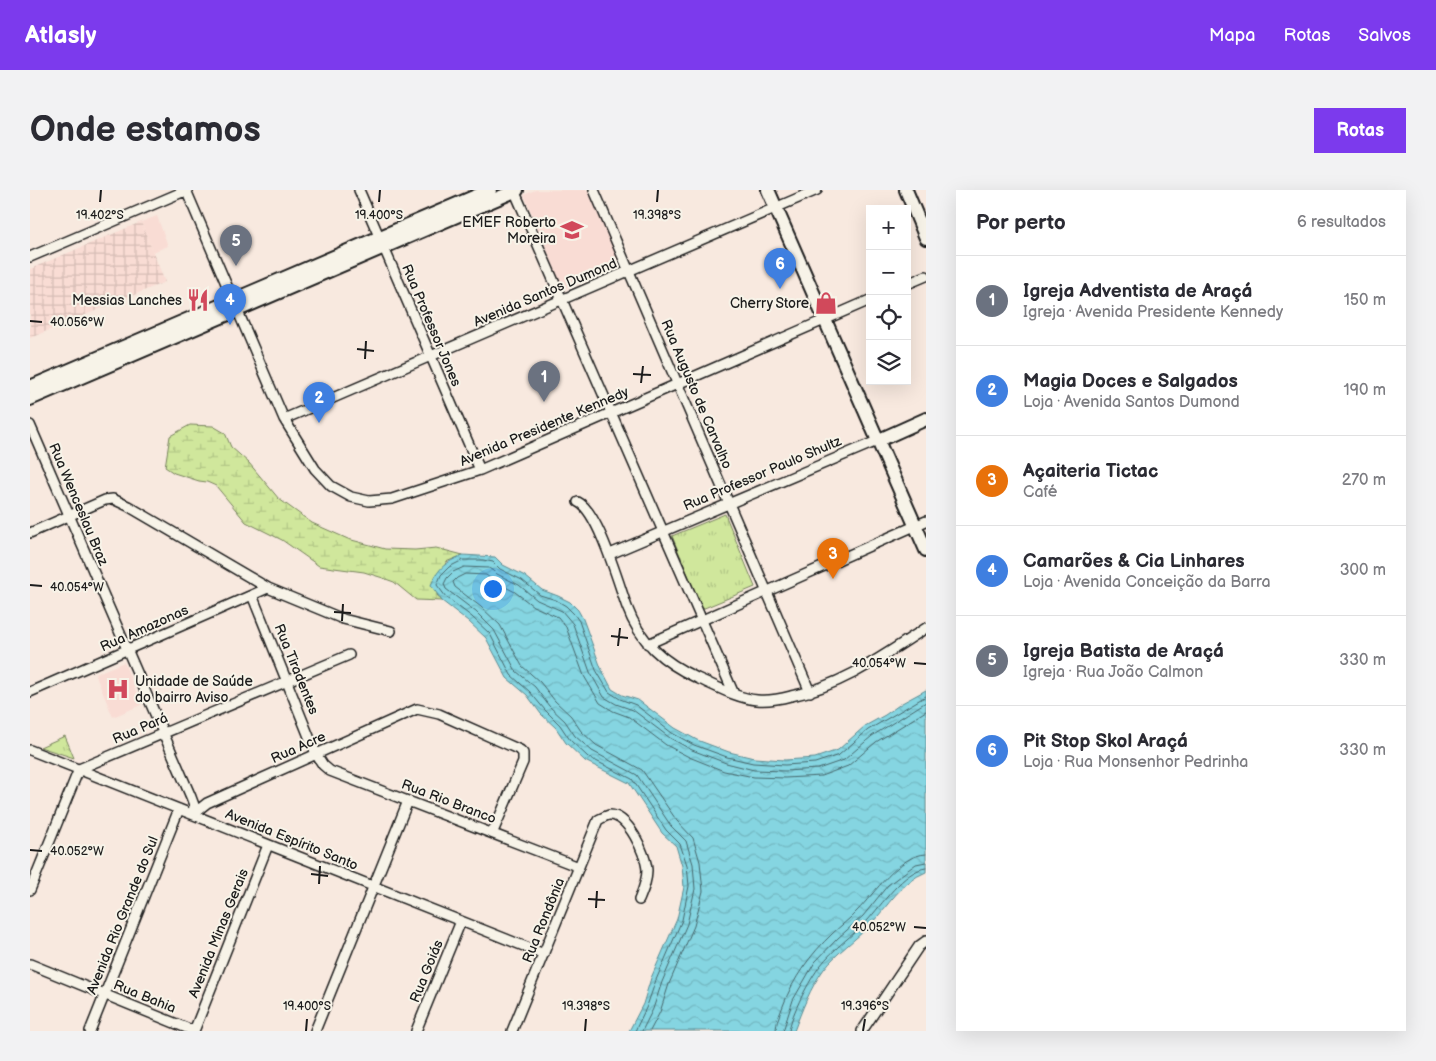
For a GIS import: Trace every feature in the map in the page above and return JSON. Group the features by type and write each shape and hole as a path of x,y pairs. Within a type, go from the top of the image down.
{"street":[{"path":"30,257 186,190"},
{"name":"Avenida Presidente Kennedy","path":"186,190 284,419 297,442 315,469 331,486 351,497 369,501 392,499 480,470 866,302"},
{"name":"Rua Professor Jones","path":"360,190 480,470"},
{"path":"382,242 490,190"},
{"path":"30,398 236,305 382,242 515,190 734,694"},
{"name":"Rua Augusto de Carvalho","path":"594,190 810,692"},
{"path":"768,190 877,441 921,523 926,550"},
{"name":"Avenida Santos Dumond","path":"284,419 817,190"},
{"path":"906,190 926,238"},
{"path":"911,282 926,276"},
{"path":"30,387 236,305"},
{"name":"Rua Professor Paulo Shultz","path":"610,554 926,419"},
{"name":"Rua Wenceslau Braz","path":"30,425 191,797 194,805 193,814"},
{"path":"30,533 106,500 113,500 268,588 342,619 391,631"},
{"path":"578,502 586,508 610,554 636,628 648,644 664,659 685,672 734,694 757,700 778,699 810,692 864,669 926,628"},
{"path":"648,644 921,523"},
{"name":"Rua Amazonas","path":"30,692 268,588"},
{"name":"Rua Tiradentes","path":"252,595 316,754"},
{"name":"Rua Pará","path":"79,769 349,655"},
{"name":"Rua Acre","path":"193,814 207,803 417,710 439,714 520,750 522,753 523,762 493,832"},
{"name":"Avenida Espírito Santo","path":"31,748 268,845 544,954"},
{"name":"Rua Rio Branco","path":"316,754 322,765 330,771 493,832 579,867"},
{"path":"30,890 79,769"},
{"path":"316,1031 408,801"},
{"name":"Avenida Rio Grande do Sul","path":"90,1031 179,809"},
{"name":"Rua Rondônia","path":"512,1031 598,820 604,816 611,815 617,817 626,824 637,840 643,854 647,868 646,881 639,900"},
{"name":"Avenida Minas Gerais","path":"194,1031 268,845"},
{"name":"Rua Goiás","path":"416,1031 461,922"},
{"path":"862,1031 922,943"},
{"name":"Rua Bahia","path":"30,964 194,1031"}],"shaded area":[{"name":"EMEF Roberto Moreira","path":"535,190 589,190 620,264 563,289 524,195"},
{"path":"157,216 168,246 153,252 141,222"},
{"path":"141,222 165,282 30,338 30,269"},
{"name":"Unidade de Saúde do bairro Aviso","path":"124,662 141,705 113,717 95,674"}],"green space":[{"path":"190,425 213,426 225,433 231,447 249,463 279,499 312,523 348,539 385,549 415,550 436,548 463,555 446,562 437,595 442,601 416,600 394,582 364,572 319,566 282,540 246,522 216,486 174,473 165,467 170,436"},
{"path":"725,514 755,587 702,609 672,536"},
{"path":"65,736 74,758 40,747"}],"water":[{"path":"463,555 495,557 503,565 525,576 542,590 570,602 583,619 601,668 612,689 622,695 638,700 675,728 697,740 729,752 754,758 785,760 815,758 838,750 865,726 926,690 926,872 917,876 902,888 871,924 824,969 810,991 794,1031 629,1031 643,1004 651,978 677,919 684,887 682,866 676,846 662,833 629,783 585,761 566,743 556,728 541,714 527,695 507,678 486,638 442,601 431,585 443,566"}],"place":[{"name":"EMEF Roberto Moreira","path":"572,230"},
{"name":"Igreja Batista de Araçá","path":"236,266"},
{"name":"Pit Stop Skol Araçá","path":"780,289"},
{"name":"Messias Lanches","path":"198,300"},
{"name":"Cherry Store","path":"826,303"},
{"name":"Camarões & Cia Linhares","path":"230,325"},
{"name":"Igreja Adventista de Araçá","path":"544,402"},
{"name":"Magia Doces e Salgados","path":"319,423"},
{"name":"Açaiteria Tictac","path":"833,579"},
{"name":"Unidade de Saúde do bairro Aviso","path":"118,689"}]}
